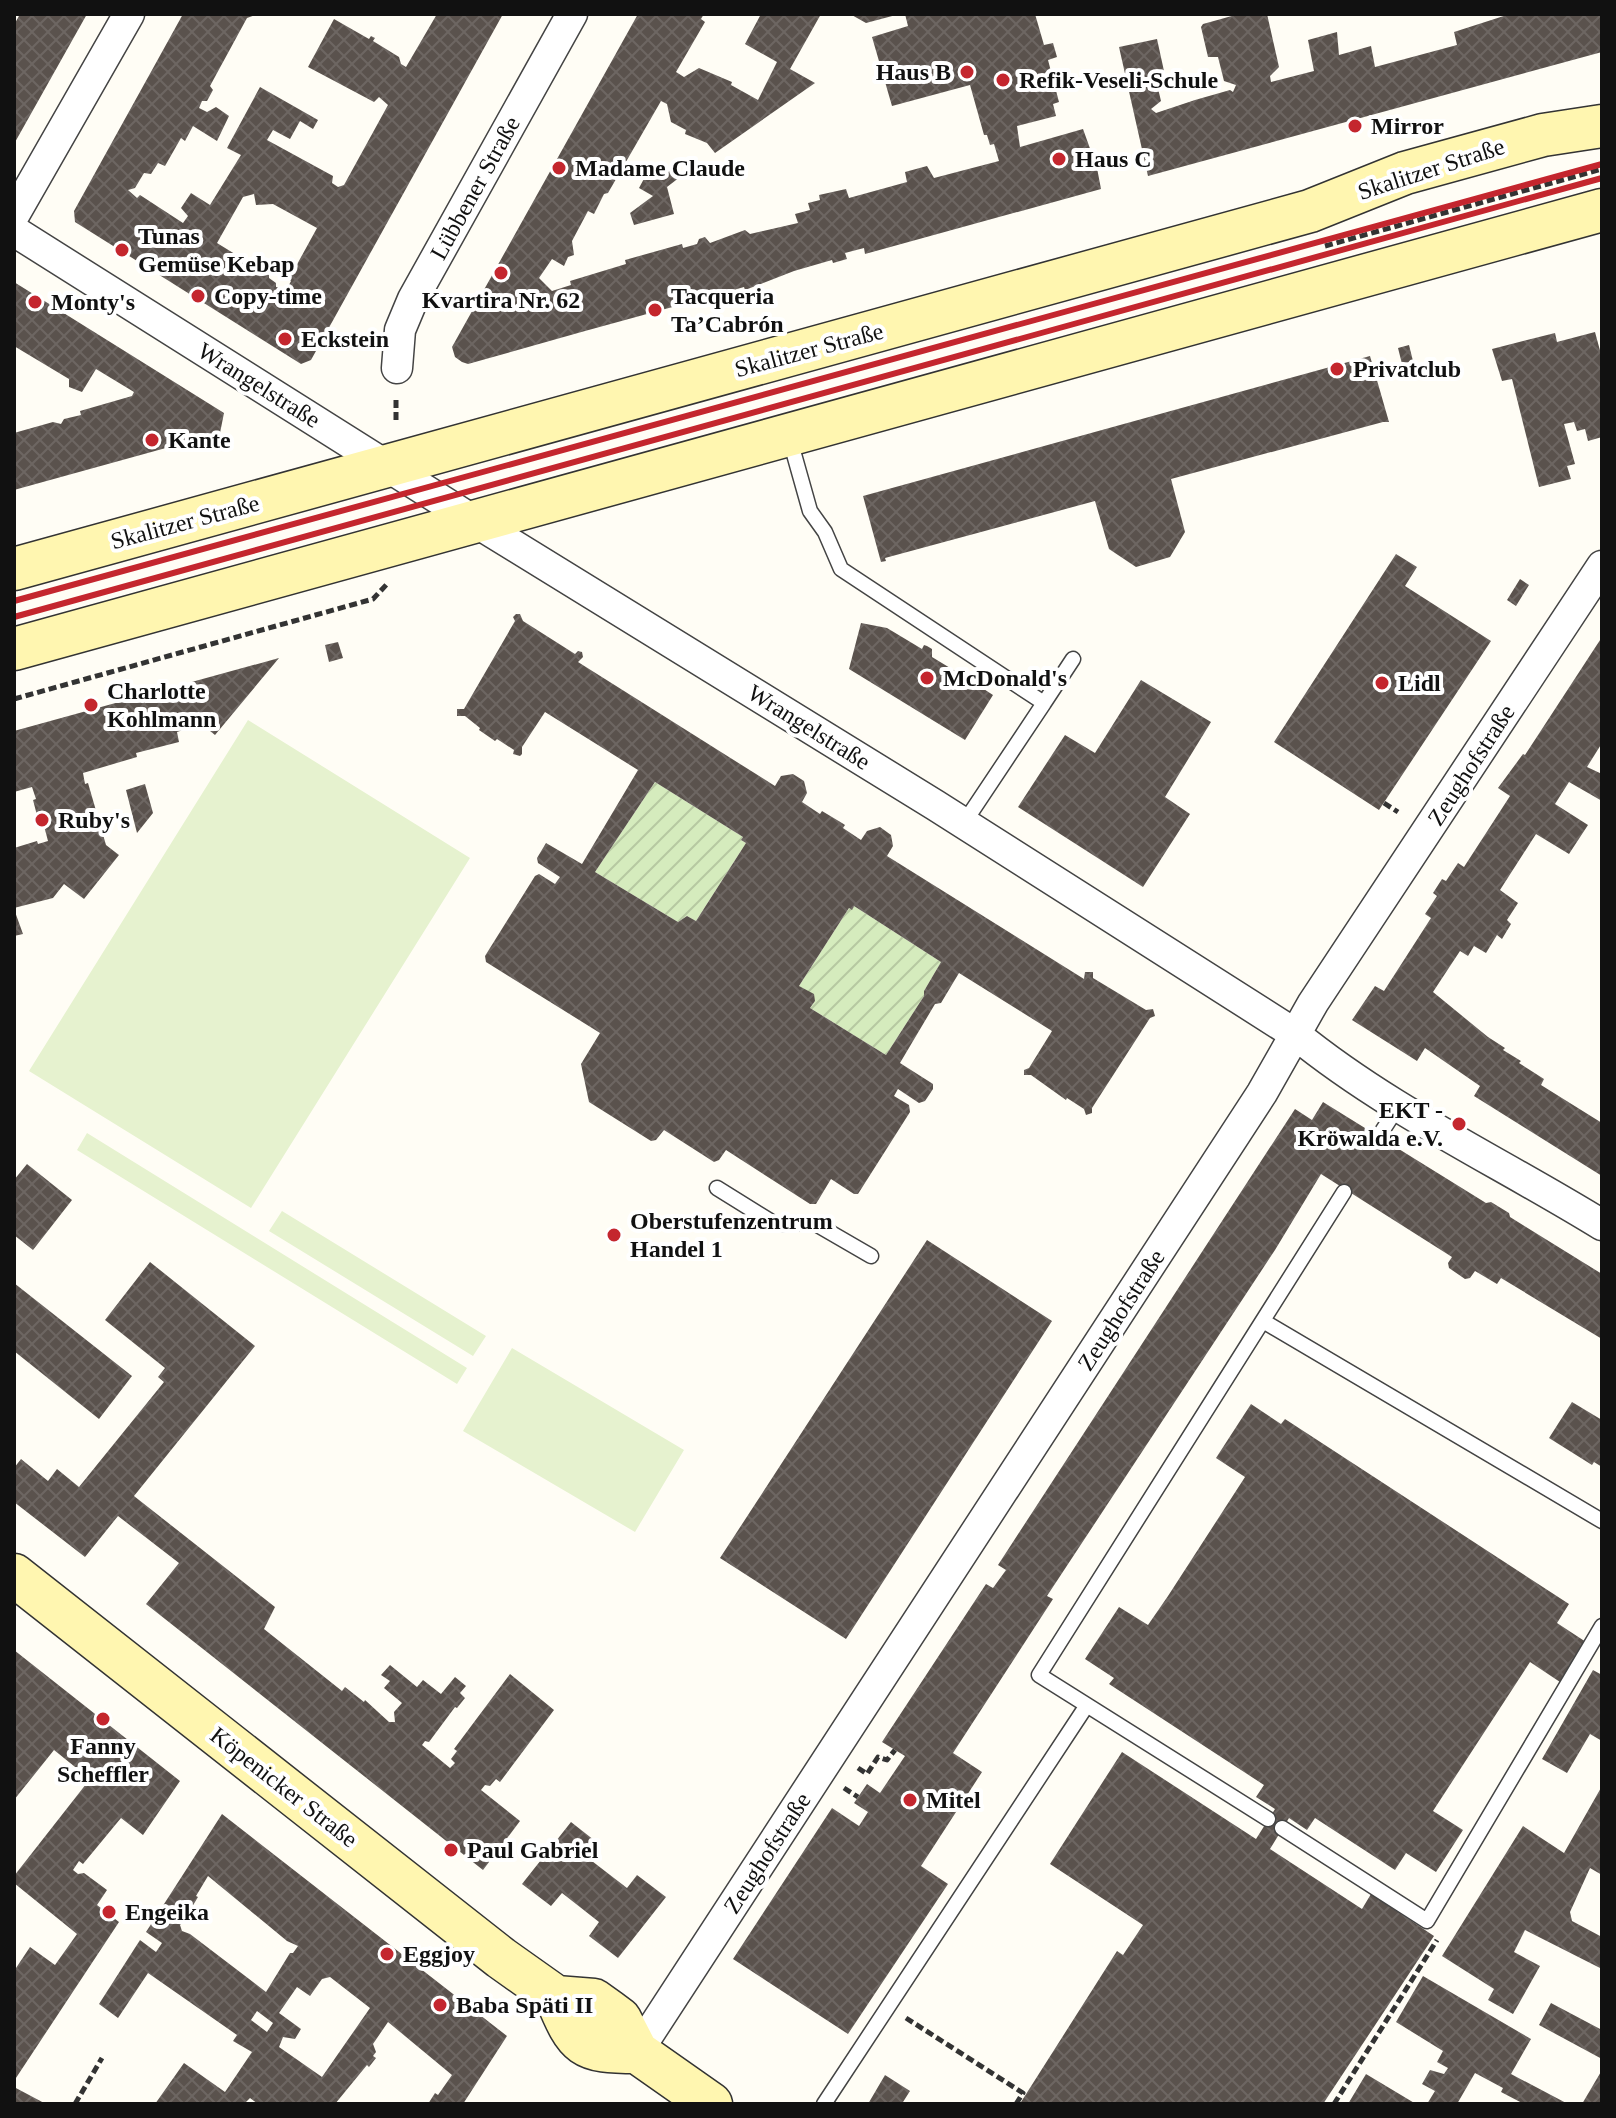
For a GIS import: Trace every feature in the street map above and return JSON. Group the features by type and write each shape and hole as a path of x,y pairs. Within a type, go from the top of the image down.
{"main road":[{"name":"Skalitzer Straße","path":"14,569 1310,211 1394,176 1450,160 1543,135 1602,126"},
{"path":"14,649 1602,210"},
{"name":"Köpenicker Straße","path":"14,1575 501,1958 556,1997 594,2000 620,2019 637,2052 711,2104"}],"street":[{"path":"14,215 129,14"},
{"name":"Lübbener Straße","path":"397,368 400,330 413,299 572,14"},
{"name":"Wrangelstraße","path":"14,231 474,521 964,823 1295,1034 1322,1056 1399,1105 1602,1225"},
{"name":"Zeughofstraße","path":"637,2052 1280,1065 1295,1034 1602,566"}],"lane":[{"path":"789,434 810,511 825,532 841,569 1044,703"},
{"path":"964,823 1073,659"},
{"path":"1379,1136 1399,1105"},
{"path":"717,1188 775,1224 814,1223 871,1256"},
{"path":"1268,1819 1039,1675 1344,1192"},
{"path":"1263,1321 1602,1521"},
{"path":"1282,1828 1427,1921 1602,1626"},
{"path":"824,2104 1087,1705"}],"path":[{"path":"14,699 373,599 390,581"},
{"path":"1384,803 1398,812"},
{"path":"858,1768 867,1774 878,1757 887,1760 895,1750"},
{"path":"844,1788 858,1797"},
{"path":"1334,2104 1443,1931 1427,1921"},
{"path":"888,2007 1023,2093 1016,2104"},
{"path":"75,2104 102,2058"}],"green space":[{"path":"248,720 470,858 251,1208 29,1071"},
{"path":"655,782 743,837 741,840 746,843 696,921 687,916 678,922 595,872"},
{"path":"854,906 941,962 924,996 886,1055 810,1008 815,1001 799,986 849,908"},
{"path":"87,1133 467,1368 457,1384 77,1150"},
{"path":"282,1211 486,1336 473,1356 269,1231"},
{"path":"512,1348 684,1450 635,1532 463,1431"}],"building":[{"path":"20,14 87,14 14,144 14,25"},
{"path":"183,14 258,14 247,18 210,86 213,90 199,108 207,112 216,107 229,116 217,141 193,126 185,141 181,138 165,166 158,163 151,174 144,173 135,188 128,190 183,223 188,216 181,208 191,193 210,205 241,155 227,148 260,87 318,120 313,129 300,121 290,139 273,130 267,140 333,176 332,183 338,187 344,185 388,105 379,97 374,102 308,67 334,19 369,39 371,36 375,38 373,41 399,57 406,67 437,14 503,14 311,360 301,364 75,222 74,211","holes":["254,194 256,205 273,204 317,228 289,279 287,289 276,287 269,275 217,243 243,197"]},
{"path":"638,14 704,14 701,19 705,22 676,72 684,77 699,68 732,82 731,85 758,100 777,62 745,44 761,14 821,14 790,69 815,83 715,153 707,143 685,134 686,130 671,122 667,104 661,101 608,193 604,194 594,214 588,211 572,241 574,255 568,257 564,266 552,259 539,278 552,291 571,285 570,281 626,264 625,260 682,244 683,248 697,244 699,239 705,237 710,243 745,230 750,234 798,223 795,214 810,210 808,203 820,200 819,195 846,189 849,198 907,182 905,172 927,166 934,178 999,161 994,144 990,145 987,135 984,135 970,85 892,106 872,37 908,26 905,14 1035,14 1044,45 1053,43 1057,57 1048,60 1059,102 1053,104 1056,116 1017,126 1020,147 1083,129 1101,189 865,254 864,248 845,253 847,259 794,271 745,290 744,287 697,297 698,300 468,364 462,362 455,357 452,347"},
{"path":"850,14 896,14 896,15 866,23"},
{"path":"1239,14 1267,14 1279,67 1270,76 1271,82 1314,71 1308,40 1337,32 1339,55 1371,46 1375,67 1457,45 1454,32 1510,14 1602,14 1602,52 1148,176 1119,47 1157,39 1164,71 1155,76 1161,101 1151,109 1156,113 1230,90 1233,92 1236,85 1224,81 1218,57 1208,57 1201,27"},
{"path":"653,162 680,177 667,187 674,214 634,225 630,213 653,196 639,188"},
{"path":"14,282 224,413 220,433 14,490 14,433 53,422 61,424 64,419 81,415 80,411 132,396 134,392 96,369 82,392 69,387 69,379 14,346"},
{"path":"1595,332 1602,358 1602,437 1588,441 1585,429 1577,431 1574,422 1564,424 1575,464 1567,466 1571,479 1539,487 1512,379 1502,381 1492,349 1555,333 1557,342"},
{"path":"1409,345 1413,361 1402,364 1398,348"},
{"path":"1370,356 1389,422 1171,479 1185,532 1170,557 1136,567 1109,549 1095,501 885,558 886,561 881,562 863,496"},
{"path":"1396,554 1417,567 1405,586 1491,641 1379,810 1274,742"},
{"path":"1520,579 1529,585 1516,606 1507,600"},
{"path":"520,614 523,621 575,654 582,652 583,657 578,662 775,786 781,776 793,774 804,781 807,793 802,802 842,823 845,825 843,828 861,840 867,831 880,827 891,835 893,846 887,856 1084,979 1085,972 1093,972 1093,978 1146,1010 1153,1009 1155,1016 1150,1018 1092,1108 1092,1113 1086,1115 1084,1109 1067,1098 1031,1075 1024,1075 1024,1070 1029,1068 1052,1031 959,973 941,1003 935,1004 900,1063 933,1084 933,1089 925,1101 919,1103 898,1089 894,1096 909,1105 910,1112 858,1194 831,1179 816,1204 810,1204 726,1150 714,1162 664,1130 656,1140 651,1141 589,1102 581,1064 600,1033 486,962 485,956 535,876 539,874 555,884 560,877 538,863 537,858 546,843 582,864 638,770 545,712 522,747 520,756 479,730 465,716 457,716 457,709 464,709 515,621 513,617","holes":["655,782 743,837 741,840 746,843 696,921 687,916 678,922 595,872","854,906 941,962 924,996 886,1055 810,1008 815,1001 814,994 799,986 849,908 852,910"]},
{"path":"861,623 887,628 922,649 924,645 927,646 932,649 932,657 960,674 966,670 972,676 970,680 993,695 965,740 849,669"},
{"path":"1602,637 1602,743 1587,767 1602,774 1602,801 1569,782 1555,804 1588,825 1569,854 1536,834 1500,890 1518,903 1507,920 1511,924 1502,939 1497,935 1486,953 1474,946 1468,956 1460,951 1433,992 1505,1048 1503,1050 1521,1061 1519,1063 1544,1079 1541,1085 1602,1123 1602,1176 1474,1096 1480,1086 1425,1048 1417,1061 1352,1020 1375,986 1384,991 1431,918 1425,914 1437,896 1433,893 1458,863 1464,867 1510,796 1498,788 1525,755"},
{"path":"338,642 343,658 329,662 325,645"},
{"path":"279,658 215,735 199,722 185,726 186,729 177,732 179,742 136,753 137,757 83,773 106,845 119,855 84,899 64,884 53,898 14,908 14,848 48,841 43,822 39,823 32,787 14,792 14,731"},
{"path":"1141,680 1211,722 1165,797 1190,814 1143,887 1018,807 1065,735 1095,753"},
{"path":"145,784 153,813 137,833 126,790"},
{"path":"14,909 23,934 14,936"},
{"path":"1323,1102 1486,1203 1491,1202 1509,1213 1510,1217 1602,1274 1602,1339 1501,1278 1497,1284 1475,1271 1465,1279 1449,1268 1452,1257 1321,1174 1275,1250 1047,1596 1053,1599 953,1753 982,1772 921,1866 948,1884 848,2034 733,1959 832,1808 859,1826 868,1812 854,1803 867,1784 880,1793 905,1756 882,1742 986,1584 993,1588 1006,1570 998,1565 1295,1109 1312,1120"},
{"path":"27,1164 72,1200 33,1250 14,1235 14,1180"},
{"path":"927,1240 1052,1321 846,1639 720,1558"},
{"path":"150,1262 255,1346 134,1496 275,1607 264,1629 342,1691 345,1687 365,1700 389,1722 395,1722 394,1712 402,1703 384,1688 390,1681 381,1675 390,1665 417,1687 423,1680 441,1694 455,1677 466,1686 460,1693 465,1698 429,1742 425,1741 422,1745 450,1768 455,1763 451,1759 457,1751 454,1749 510,1674 554,1710 500,1782 496,1779 481,1790 520,1821 483,1870 146,1604 179,1563 118,1516 85,1557 14,1502 14,1468 21,1459 48,1481 57,1469 79,1487 164,1382 158,1377 165,1368 105,1320"},
{"path":"14,1283 132,1376 99,1419 14,1351"},
{"path":"1572,1402 1602,1420 1602,1467 1594,1462 1592,1465 1549,1438"},
{"path":"1251,1404 1281,1424 1285,1419 1569,1604 1557,1623 1586,1642 1560,1682 1530,1662 1433,1811 1463,1830 1436,1872 1406,1853 1395,1870 1315,1818 1307,1830 1289,1818 1270,1849 1362,1909 1371,1894 1434,1936 1323,2104 1025,2104 1021,2102 1117,1951 1123,1955 1143,1925 1050,1864 1122,1752 1256,1839 1275,1809 1256,1797 1264,1785 1109,1684 1114,1678 1085,1659 1119,1607 1148,1625 1168,1596 1245,1477 1216,1458"},
{"path":"14,1650 180,1781 143,1835 121,1818 83,1864 79,1861 73,1870 78,1874 84,1873 107,1890 97,1905 119,1922 14,2081 14,1971 30,1947 55,1965 77,1934 14,1883 14,1876 90,1779 54,1750 14,1800"},
{"path":"1593,1670 1602,1675 1602,1741 1590,1734 1567,1773 1542,1759"},
{"path":"1602,1786 1602,1875 1590,1868 1570,1912 1572,1921 1602,1937 1602,1969 1525,1930 1514,1952 1540,1966 1513,2014 1488,2000 1494,1989 1442,1956 1523,1826 1564,1853"},
{"path":"222,1814 507,2036 463,2104 428,2104 452,2075 388,2022 373,2044 376,2052 373,2056 376,2058 335,2104 258,2104 250,2098 246,2102 248,2104 155,2104 184,2063 225,2092 252,2052 233,2041 237,2035 148,1973 118,2018 99,2004 140,1940 156,1952 162,1943 146,1932","holes":["208,1876 287,1941 298,1946 290,1953 266,1992 182,1931 180,1925 194,1908 196,1896","330,1977 370,2008 322,2077 279,2047 283,2037 295,2039 301,2029 279,2013 297,1987 310,1996 322,1979","257,2011 273,2023 267,2032 251,2020"]},
{"path":"571,1822 599,1844 588,1858 627,1888 637,1875 666,1897 618,1958 589,1936 599,1922 562,1893 551,1906 522,1884"},
{"path":"1423,1976 1531,2039 1511,2074 1568,2104 1524,2104 1475,2073 1457,2104 1427,2104 1435,2091 1422,2084 1430,2070 1444,2074 1448,2068 1437,2062 1443,2051 1396,2022"},
{"path":"1551,2003 1602,2030 1602,2059 1539,2025"},
{"path":"1602,2070 1602,2104 1582,2104"},
{"path":"1366,2074 1416,2104 1348,2104"},
{"path":"885,2075 910,2091 903,2102 907,2104 868,2104"},
{"path":"14,2087 46,2104 14,2104"}],"railway":[{"path":"14,601 1602,164"},
{"path":"14,617 1602,178"}],"place":[{"name":"Haus B","path":"967,72"},
{"name":"Refik-Veseli-Schule","path":"1003,80"},
{"name":"Mirror","path":"1355,126"},
{"name":"Haus C","path":"1059,159"},
{"name":"Madame Claude","path":"559,168"},
{"name":"Tunas Gemüse Kebap","path":"122,250"},
{"name":"Kvartira Nr. 62","path":"501,273"},
{"name":"Copy-time","path":"198,296"},
{"name":"Monty's","path":"35,302"},
{"name":"Tacqueria Ta’Cabrón","path":"655,310"},
{"name":"Eckstein","path":"285,339"},
{"name":"Privatclub","path":"1337,369"},
{"name":"Kante","path":"152,440"},
{"name":"McDonald's","path":"927,678"},
{"name":"Lidl","path":"1382,683"},
{"name":"Charlotte Kohlmann","path":"91,705"},
{"name":"Ruby's","path":"42,820"},
{"name":"EKT - Kröwalda e.V.","path":"1459,1124"},
{"name":"Oberstufenzentrum Handel 1","path":"614,1235"},
{"name":"Fanny Scheffler","path":"103,1719"},
{"name":"Mitel","path":"910,1800"},
{"name":"Paul Gabriel","path":"451,1850"},
{"name":"Engeika","path":"109,1912"},
{"name":"Eggjoy","path":"387,1954"},
{"name":"Baba Späti II","path":"440,2005"}]}
